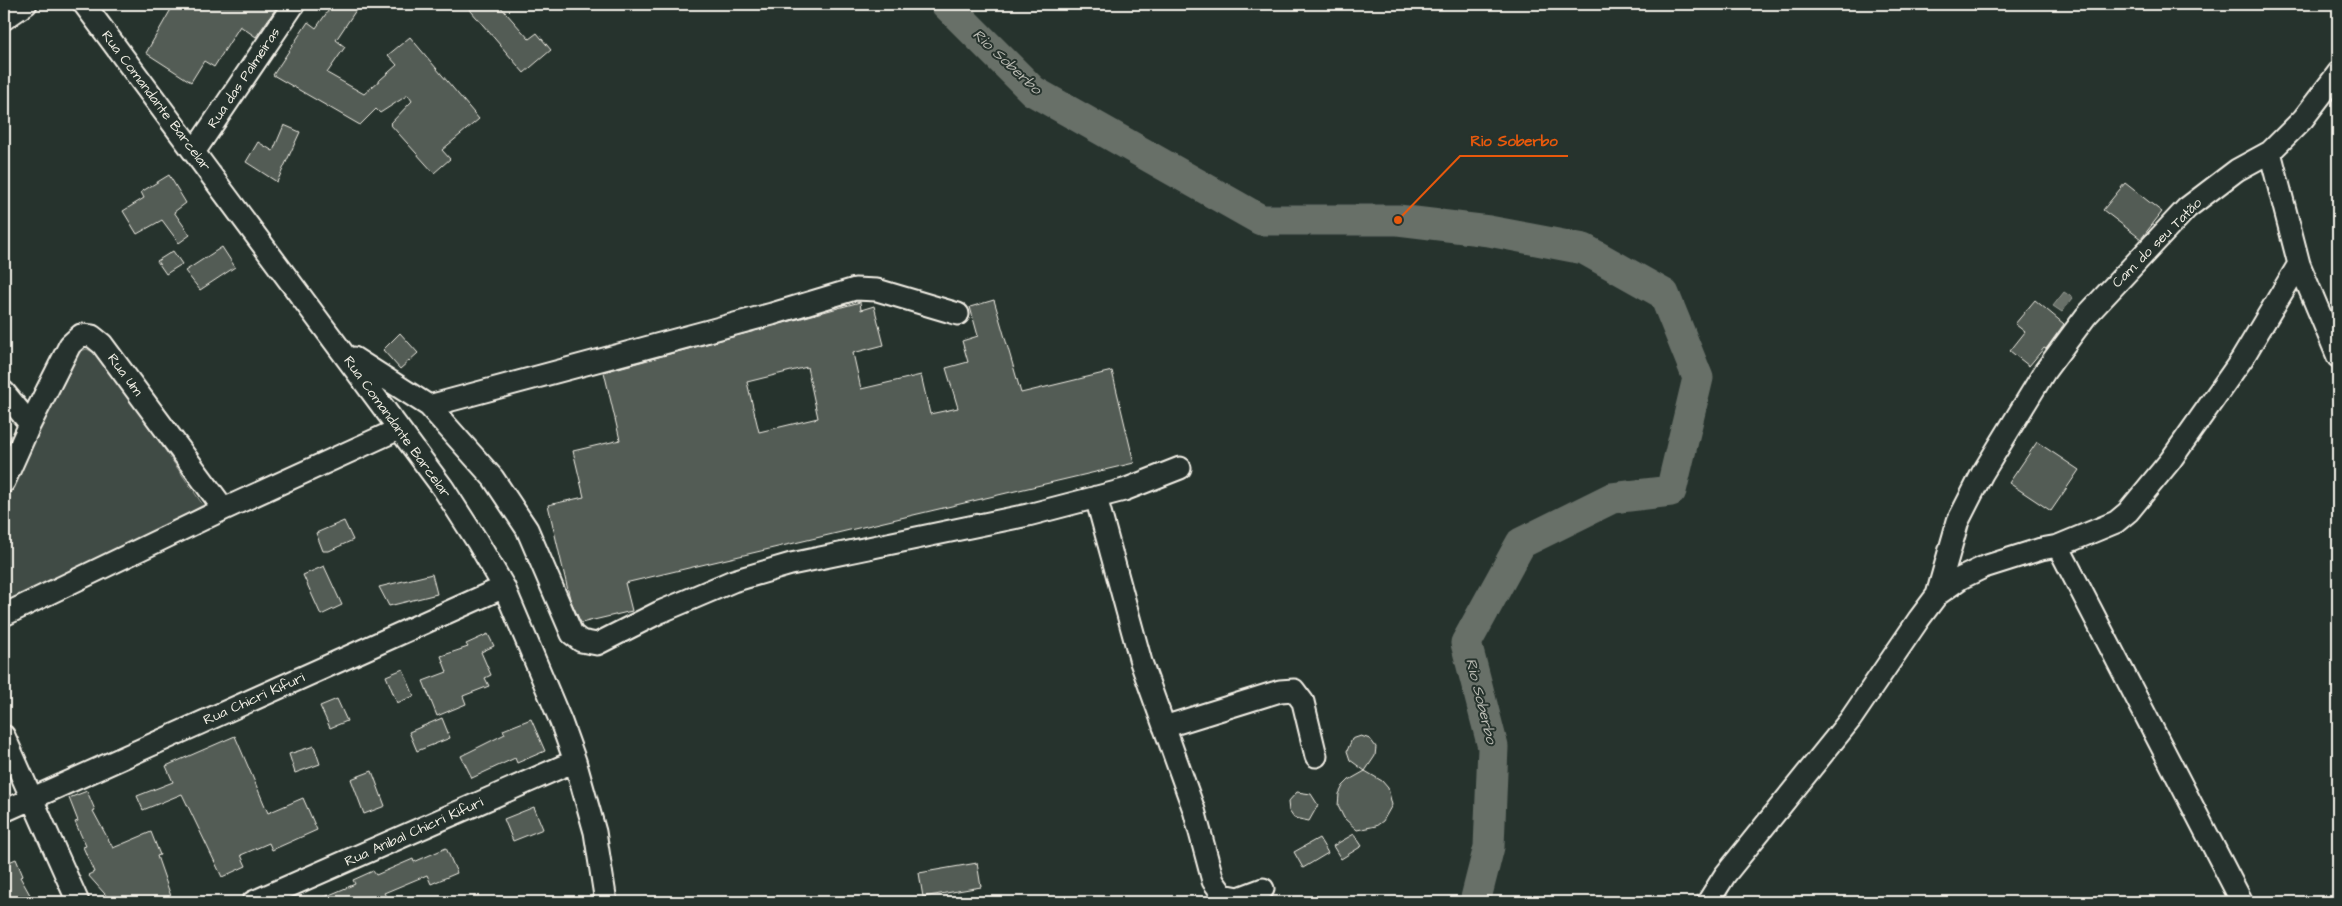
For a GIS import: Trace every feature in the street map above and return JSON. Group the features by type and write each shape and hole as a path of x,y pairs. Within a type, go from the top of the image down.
{"street":[{"path":"4,19 26,4"},
{"name":"Rua Comandante Barcelar","path":"84,4 448,495 504,587 575,761 595,832 606,902"},
{"name":"Rua das Palmeiras","path":"194,152 294,4"},
{"name":"Cam. do seu Tatão","path":"1937,595 1958,521 1982,474 2045,371 2086,316 2187,208 2237,170 2270,152 2303,119 2338,73"},
{"path":"2270,152 2299,264 2338,357"},
{"path":"1708,902 1725,875 1850,720 1919,618 1937,595 1961,578 1984,566 2041,548 2058,546 2116,522 2128,512 2170,461 2242,359 2299,264"},
{"path":"429,406 762,317 855,289 877,290 958,314"},
{"name":"Rua Um","path":"4,482 30,424 70,345 80,335 92,336 102,344 224,509"},
{"path":"338,346 429,406 493,478 527,528 572,634 581,641 597,644 660,612 732,580 791,564 1028,515 1124,490 1180,468"},
{"path":"4,392 30,424"},
{"path":"4,615 224,509 399,429"},
{"path":"1096,497 1141,662 1194,810 1213,881 1223,896 1239,898 1263,889"},
{"path":"2058,546 2242,902"},
{"name":"Rua Chicri Kifuri","path":"4,811 504,587"},
{"path":"1164,727 1280,691 1294,690 1303,702 1316,756"},
{"path":"4,736 78,902"},
{"name":"Rua Anibal Chicri Kifuri","path":"253,902 575,761"}],"shaded area":[{"path":"2064,292 2073,298 2062,312 2053,306"},
{"path":"87,349 100,356 203,505 145,538 4,602 4,502 77,352"}],"building":[{"path":"174,4 279,4 256,37 240,26 214,67 204,61 191,82 146,53"},
{"path":"333,4 360,4 336,40 345,47 327,73 364,94 397,65 388,55 410,37 479,119 442,150 450,159 434,173 390,124 412,101 408,95 380,113 376,109 360,125 273,75 308,22 316,28"},
{"path":"465,4 498,4 529,39 537,33 551,50 524,73"},
{"path":"284,125 300,132 277,182 246,162 258,142 273,151"},
{"path":"169,175 186,203 174,212 190,235 179,243 162,220 137,234 123,211 144,198 141,192"},
{"path":"2125,183 2162,212 2141,239 2103,210"},
{"path":"222,247 235,267 200,290 185,271"},
{"path":"173,251 182,264 166,274 157,261"},
{"path":"994,300 1021,393 1112,371 1134,463 625,583 632,611 581,623 570,599 548,505 584,497 573,451 620,440 604,372 860,302 861,310 874,306 884,345 853,353 861,389 921,375 930,414 958,408 946,368 968,362 962,341 978,336 970,307","holes":["807,367 818,418 759,432 747,382"]},
{"path":"2035,300 2064,324 2046,349 2044,348 2029,366 2010,351 2025,332 2015,324"},
{"path":"400,333 418,353 400,369 383,350"},
{"path":"2037,442 2079,470 2051,511 2009,483"},
{"path":"344,521 353,540 329,551 323,551 316,533"},
{"path":"324,566 342,605 321,615 303,575"},
{"path":"432,574 437,594 389,606 379,587"},
{"path":"488,634 494,646 481,652 491,675 485,678 489,686 463,696 466,704 437,716 423,681 447,672 441,656 468,647 466,644"},
{"path":"403,669 414,696 397,703 386,676"},
{"path":"337,699 347,721 330,728 320,706"},
{"path":"442,718 450,738 417,751 409,732"},
{"path":"531,719 545,751 517,763 515,758 472,778 461,756 505,734 503,730"},
{"path":"235,736 268,813 303,798 317,830 272,850 269,843 241,855 246,866 222,877 182,794 143,810 137,796 173,782 166,766"},
{"path":"1361,736 1370,739 1376,747 1375,756 1365,771 1350,760 1347,751 1352,739"},
{"path":"314,746 320,764 295,773 289,754"},
{"path":"372,771 385,806 364,814 351,779"},
{"path":"1365,771 1382,781 1388,788 1392,805 1383,821 1376,826 1357,830 1344,818 1338,806 1339,794 1349,780"},
{"path":"87,791 95,810 93,811 113,848 151,832 160,855 157,856 173,902 112,902 88,875 94,872 83,847 86,846 75,822 78,821 69,798"},
{"path":"1297,792 1311,794 1318,805 1309,821 1294,818 1289,811 1288,802"},
{"path":"534,807 543,829 513,841 504,819"},
{"path":"1354,834 1362,846 1341,859 1333,846"},
{"path":"1319,838 1328,853 1303,868 1294,852"},
{"path":"446,848 457,873 431,884 427,875 384,893 389,902 313,902 355,884 353,880 373,871 376,875 413,859 414,862"},
{"path":"16,859 23,876 20,877 34,902 7,902 4,895 4,864"},
{"path":"977,863 981,887 923,897 919,873"}],"waterway":[{"name":"Rio Soberbo","path":"946,4 1033,91 1261,220 1398,220 1489,231 1584,249 1664,294 1698,378 1671,491 1612,498 1521,543 1466,643 1493,747 1489,847 1475,902"}],"place":[{"name":"Rio Soberbo","path":"1398,220"}]}
